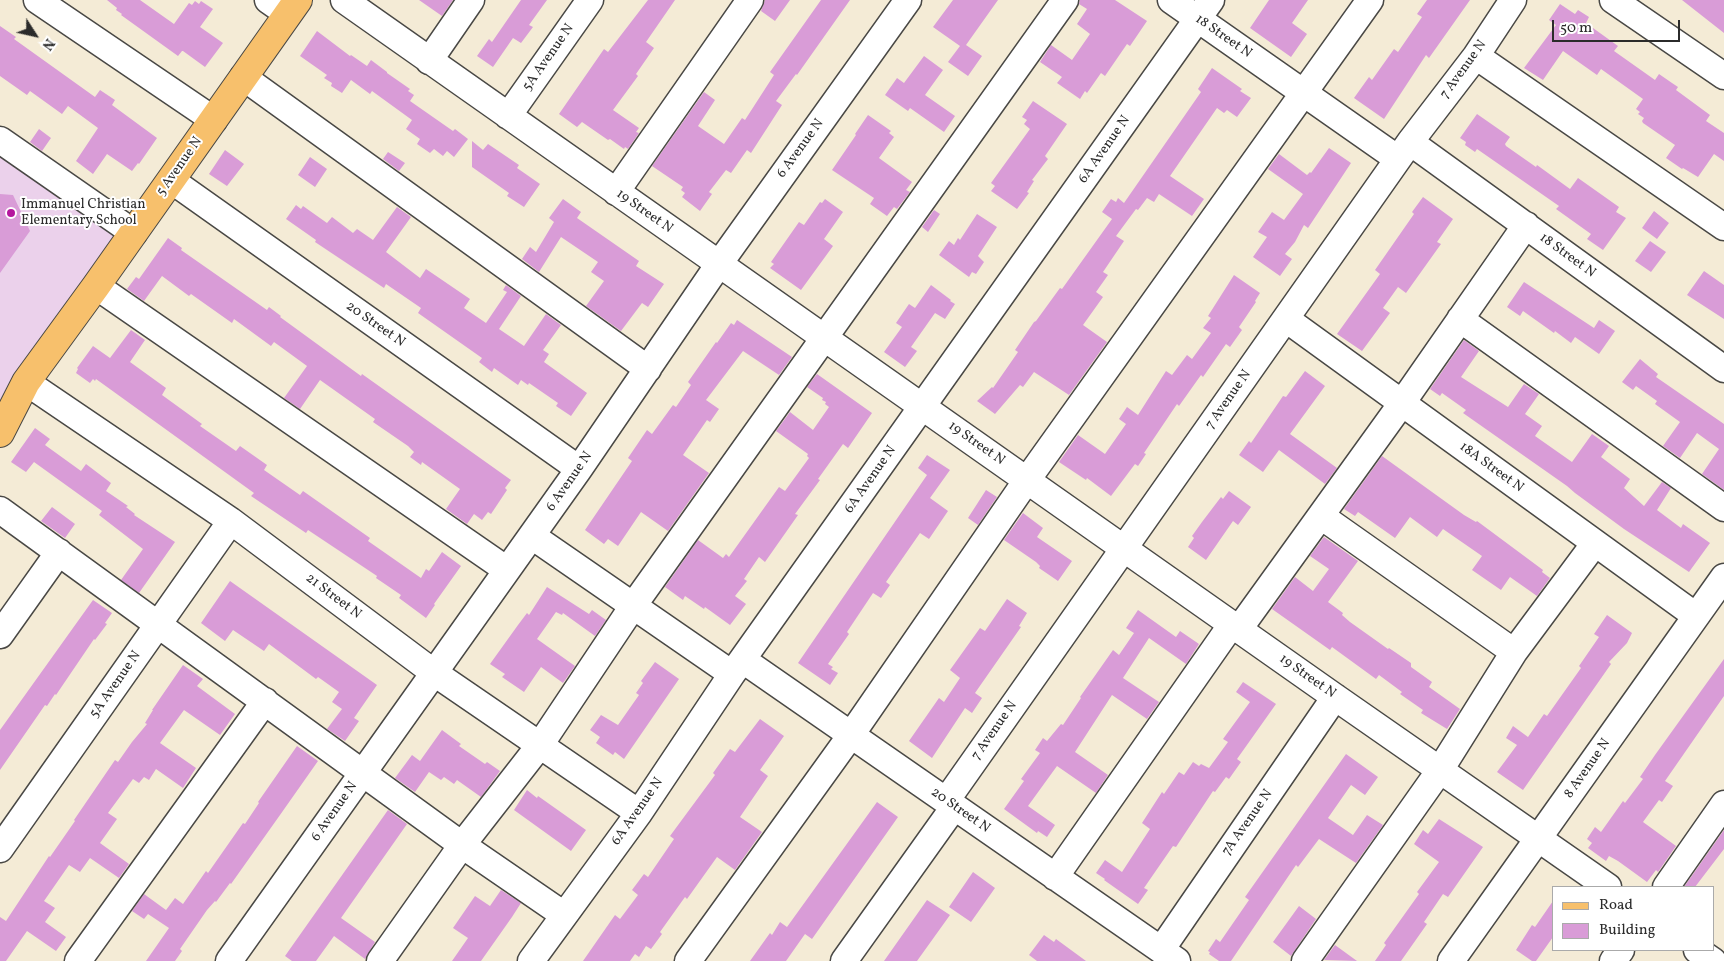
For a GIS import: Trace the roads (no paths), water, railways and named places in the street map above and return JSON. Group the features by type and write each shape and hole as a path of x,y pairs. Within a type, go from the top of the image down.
{"main road":[{"name":"5 Avenue N","path":"0,433 26,382 214,120 243,77 285,5"},
{"name":"5 Avenue N","path":"0,405 26,382"}],"street":[{"path":"37,0 214,120"},
{"name":"19 Street N","path":"344,0 1607,886"},
{"path":"429,61 471,0"},
{"name":"5A Avenue N","path":"508,116 590,0"},
{"path":"616,192 750,0"},
{"name":"6 Avenue N","path":"228,961 580,469 719,264 908,0"},
{"path":"380,961 462,845 540,745 633,606 1065,0"},
{"name":"18 Street N","path":"1172,0 1204,9 1304,93 1404,150 1526,226 1724,369"},
{"path":"688,961 851,735 1027,480 1370,0"},
{"name":"7 Avenue N","path":"844,961 1124,548 1404,150 1476,56 1513,0"},
{"path":"1613,0 1724,76"},
{"name":"6A Avenue N","path":"531,961 639,812 737,667 1204,9"},
{"path":"1476,56 1724,227"},
{"path":"243,77 648,369"},
{"path":"0,140 134,233"},
{"name":"20 Street N","path":"171,180 580,469"},
{"path":"1055,877 1236,626 1321,516 1526,226"},
{"path":"96,286 508,570"},
{"name":"18A Street N","path":"1286,319 1696,616"},
{"path":"1460,319 1724,508"},
{"name":"21 Street N","path":"26,382 232,521 433,672 639,812"},
{"path":"0,510 160,624 462,845 564,916"},
{"path":"1321,516 1514,652"},
{"name":"5A Avenue N","path":"0,849 232,521"},
{"name":"20 Street N","path":"532,536 633,606 851,735 1169,955"},
{"path":"1305,961 1440,770 1514,652 1595,543"},
{"path":"0,635 59,552"},
{"name":"8 Avenue N","path":"1451,961 1724,577"},
{"name":"7A Avenue N","path":"1169,955 1335,697"},
{"path":"78,961 264,701"},
{"path":"1667,886 1724,804"},
{"path":"1698,951 1713,961"}],"place":[{"name":"Immanuel Christian Elementary School","path":"11,213"}]}
